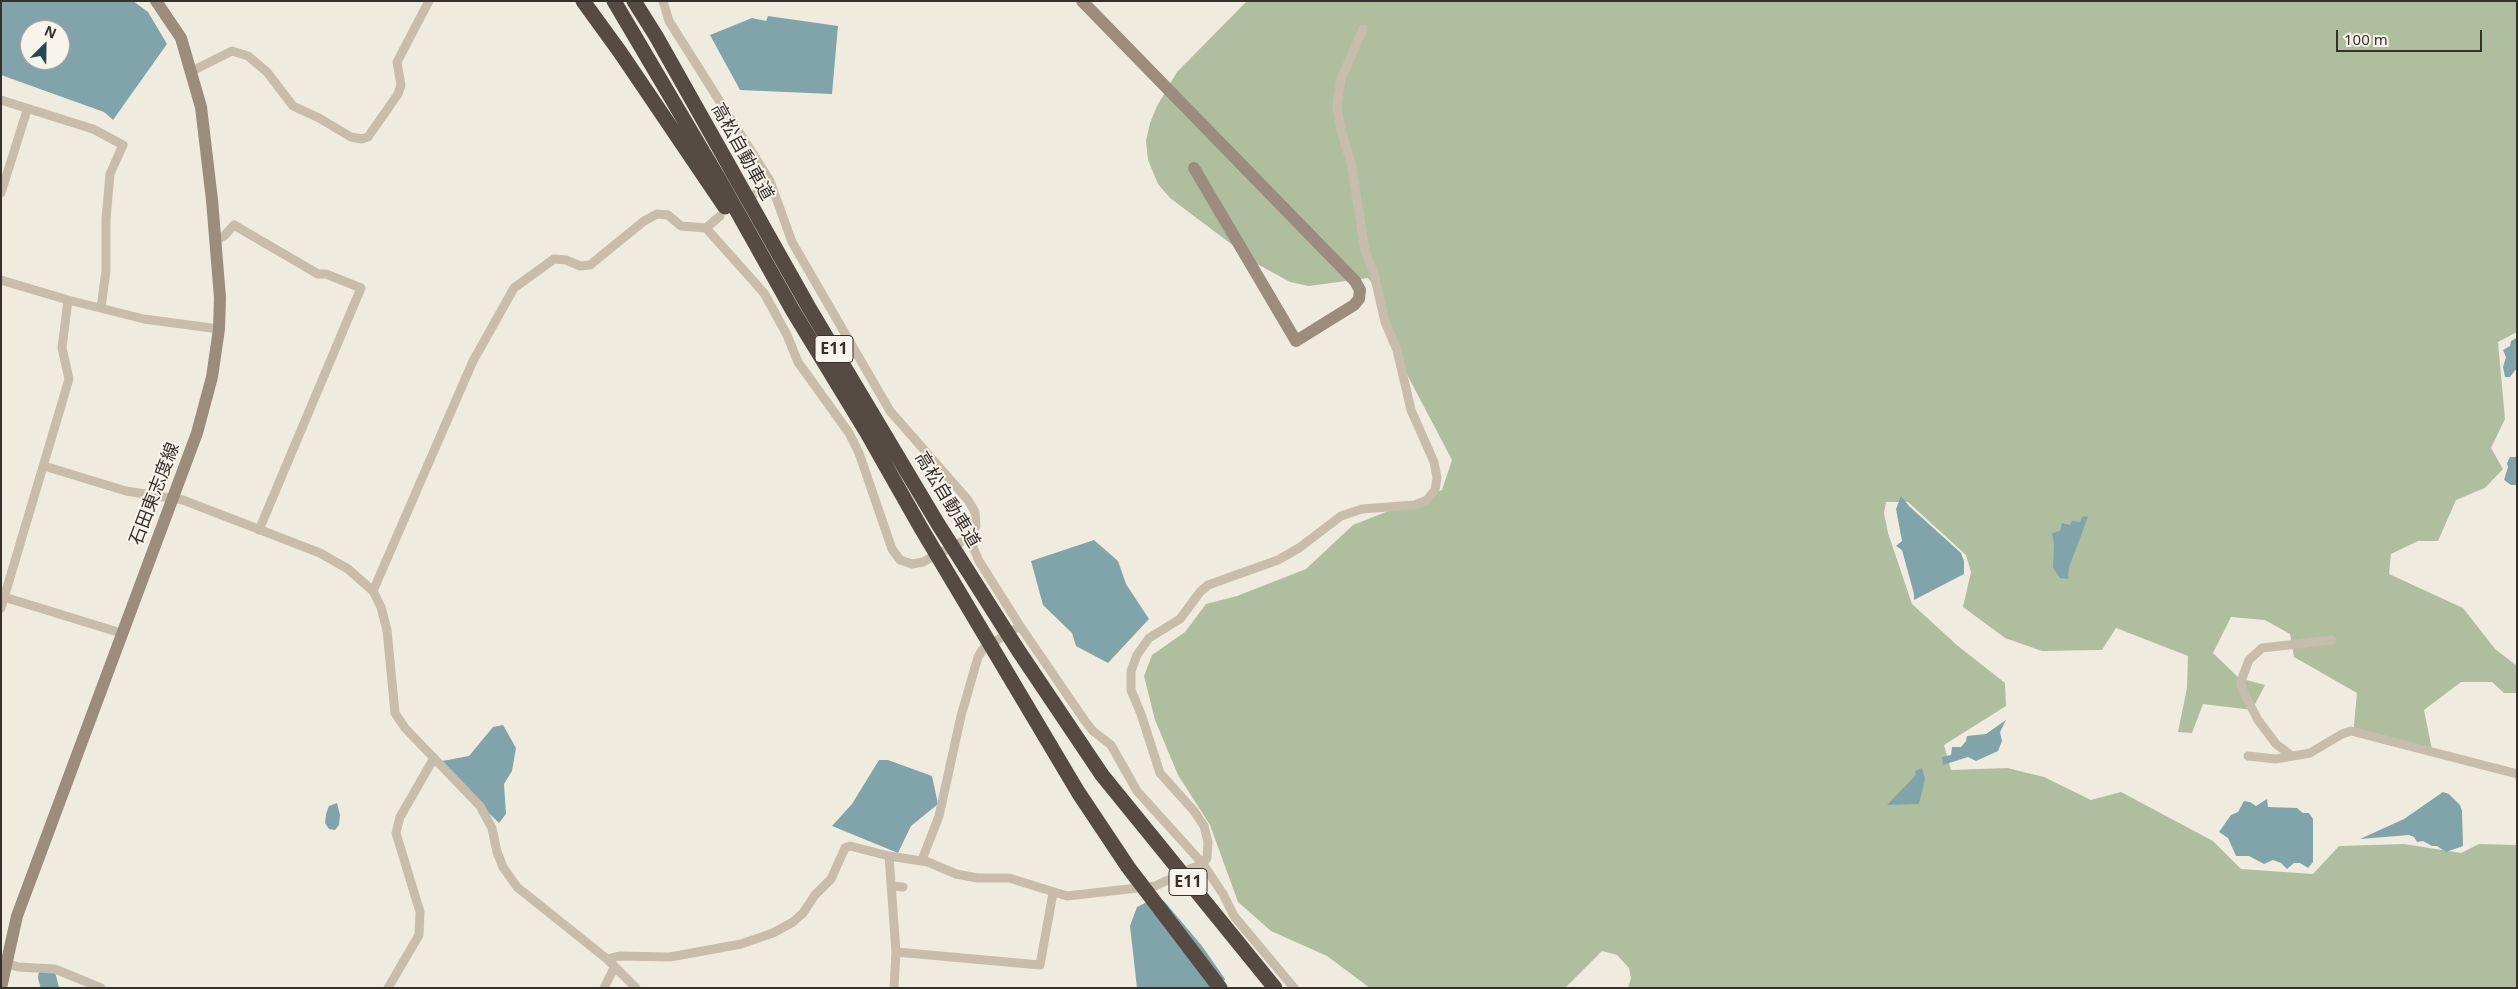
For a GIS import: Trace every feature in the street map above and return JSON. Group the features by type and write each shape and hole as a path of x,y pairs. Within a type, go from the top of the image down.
{"highway":[{"path":"583,1 620,52 680,144 720,179"},
{"name":"高松自動車道","path":"614,1 720,179 793,311 866,431 921,528 1078,792 1128,867 1220,988"},
{"name":"高松自動車道","path":"634,1 656,36 709,131 720,179 808,306 938,524 1018,650 1102,775 1275,988"},
{"path":"639,1 656,36"}],"main road":[{"name":"石田東志度線","path":"1,988 5,956 17,916 200,424 212,376 219,329 220,298 216,240 201,107 182,38 156,1"},
{"path":"1082,1 1355,281 1360,290 1359,298 1354,305 1296,340 1194,168"}],"street":[{"path":"192,71 232,51 248,56 267,72 293,106 319,118 351,137 362,139 368,137 398,94 401,85 397,62 429,1"},
{"path":"373,591 473,362 514,288 554,259 566,260 580,266 590,265 644,221 657,214 668,215 681,226 706,228 764,292 784,328 798,362 849,433 859,453 892,549 900,560 912,564 923,562 969,538 976,526 975,512 968,500 890,411 792,242 770,181 668,20 663,1"},
{"path":"1190,869 1202,864 1207,858 1208,842 1204,826 1194,810 1160,773 1141,714 1131,690 1131,671 1137,655 1149,638 1180,618 1200,592 1208,585 1278,560 1299,548 1341,516 1362,509 1415,505 1427,500 1435,490 1437,478 1434,462 1411,410 1397,350 1385,322 1374,274 1365,251 1352,167 1341,130 1337,106 1341,79 1363,30"},
{"path":"1,100 27,110 93,128 123,145 110,174 106,219 106,271 101,308"},
{"path":"1,193 27,110"},
{"path":"755,194 770,181"},
{"path":"706,228 720,216"},
{"path":"216,240 224,236 234,226 318,274 326,274 361,288 259,530"},
{"path":"1,280 68,300 144,319 219,329"},
{"path":"1,608 69,379 62,348 68,300"},
{"path":"44,466 126,491 183,500 320,553 348,569 373,591 381,607 387,630 394,713 405,728 485,813 492,828 503,867 517,887 607,959 636,988"},
{"path":"969,538 978,561 1084,722 1112,745 1137,791 1202,864 1223,894 1234,916 1294,988"},
{"path":"3,596 122,633"},
{"path":"922,860 939,816 960,716 978,658 983,650 1020,626"},
{"path":"2292,756 2276,744 2258,720 2242,689 2241,681 2249,660 2262,648 2332,640"},
{"path":"2248,756 2276,759 2310,754 2342,734 2351,732 2517,774"},
{"path":"388,988 419,935 420,912 396,833 400,817 434,758"},
{"path":"607,959 618,956 670,957 741,944 766,936 793,922 803,913 815,895 831,879 845,848 850,846 889,856 922,860 956,874 977,878 1009,878 1033,884 1053,893 1081,896 1155,886 1168,880"},
{"path":"889,856 896,952 894,988"},
{"path":"891,886 904,888"},
{"path":"896,952 1040,965 1053,893"},
{"path":"5,956 18,967 54,969 101,988"},
{"path":"604,988 614,968"}],"green space":[{"path":"1247,1 2517,1 2517,332 2498,342 2505,419 2491,448 2503,469 2485,488 2456,500 2438,541 2418,541 2391,554 2389,574 2463,608 2495,649 2517,666 2517,693 2504,693 2492,682 2461,682 2424,710 2432,750 2353,735 2357,693 2294,657 2290,634 2265,620 2231,617 2213,653 2239,678 2265,685 2252,710 2203,704 2192,733 2178,732 2187,688 2188,656 2116,628 2102,650 2042,651 2005,638 1963,607 1971,572 1966,555 1908,502 1886,502 1884,513 1888,533 1912,604 1958,646 2005,683 2006,706 1944,745 1951,770 2007,768 2044,777 2091,800 2121,792 2213,841 2241,869 2313,874 2339,846 2404,844 2461,853 2479,844 2517,845 2517,988 1628,988 1631,978 1629,968 1617,955 1602,951 1565,988 1370,988 1327,956 1271,931 1238,902 1210,825 1178,775 1155,720 1144,676 1152,655 1185,632 1206,604 1237,596 1306,569 1353,525 1442,490 1452,460 1401,363 1377,290 1368,278 1309,286 1290,282 1259,265 1170,198 1158,184 1148,160 1146,141 1150,123 1157,106 1177,72"}],"water":[{"path":"1,1 133,1 148,12 167,44 113,120 104,112 1,75"},
{"path":"768,16 838,26 832,94 740,90 710,35 752,18 766,21"},
{"path":"2516,338 2517,368 2510,377 2505,377 2503,367 2506,357 2503,350 2510,346 2511,341"},
{"path":"2510,457 2517,457 2517,485 2511,485 2504,480"},
{"path":"1901,496 1909,506 1961,553 1964,561 1964,574 1914,600 1902,550 1896,546 1902,541 1896,509"},
{"path":"2083,516 2088,517 2069,567 2068,579 2060,578 2053,568 2054,544 2052,533 2060,531 2062,523 2070,525 2072,521 2080,522"},
{"path":"1094,540 1118,561 1126,584 1149,619 1108,663 1076,646 1072,633 1043,605 1031,561"},
{"path":"2006,720 2000,732 2002,741 1998,751 1976,761 1968,757 1943,765 1942,757 1951,755 1952,747 1961,747 1966,741 1967,736 1986,734"},
{"path":"503,725 516,748 512,771 504,784 506,814 499,823 437,762 469,756 493,727"},
{"path":"879,760 888,760 932,776 938,804 911,826 898,853 832,826 852,804"},
{"path":"1922,768 1925,779 1919,804 1887,805 1916,775 1915,771"},
{"path":"2443,792 2449,794 2460,805 2462,811 2463,846 2446,852 2437,846 2432,846 2423,841 2417,842 2414,837 2409,835 2360,839 2404,819"},
{"path":"2267,799 2268,807 2297,808 2303,813 2309,813 2313,819 2313,862 2308,868 2300,863 2294,863 2287,869 2281,863 2273,860 2264,864 2249,856 2236,856 2228,838 2219,832 2231,815 2238,812 2244,801 2256,806"},
{"path":"337,803 340,815 339,825 335,830 329,829 325,823 326,814 329,806"},
{"path":"1164,901 1202,946 1225,979 1221,988 1137,988 1130,926 1137,907 1145,903"}],"waterway":[{"path":"47,977 50,988"}]}
